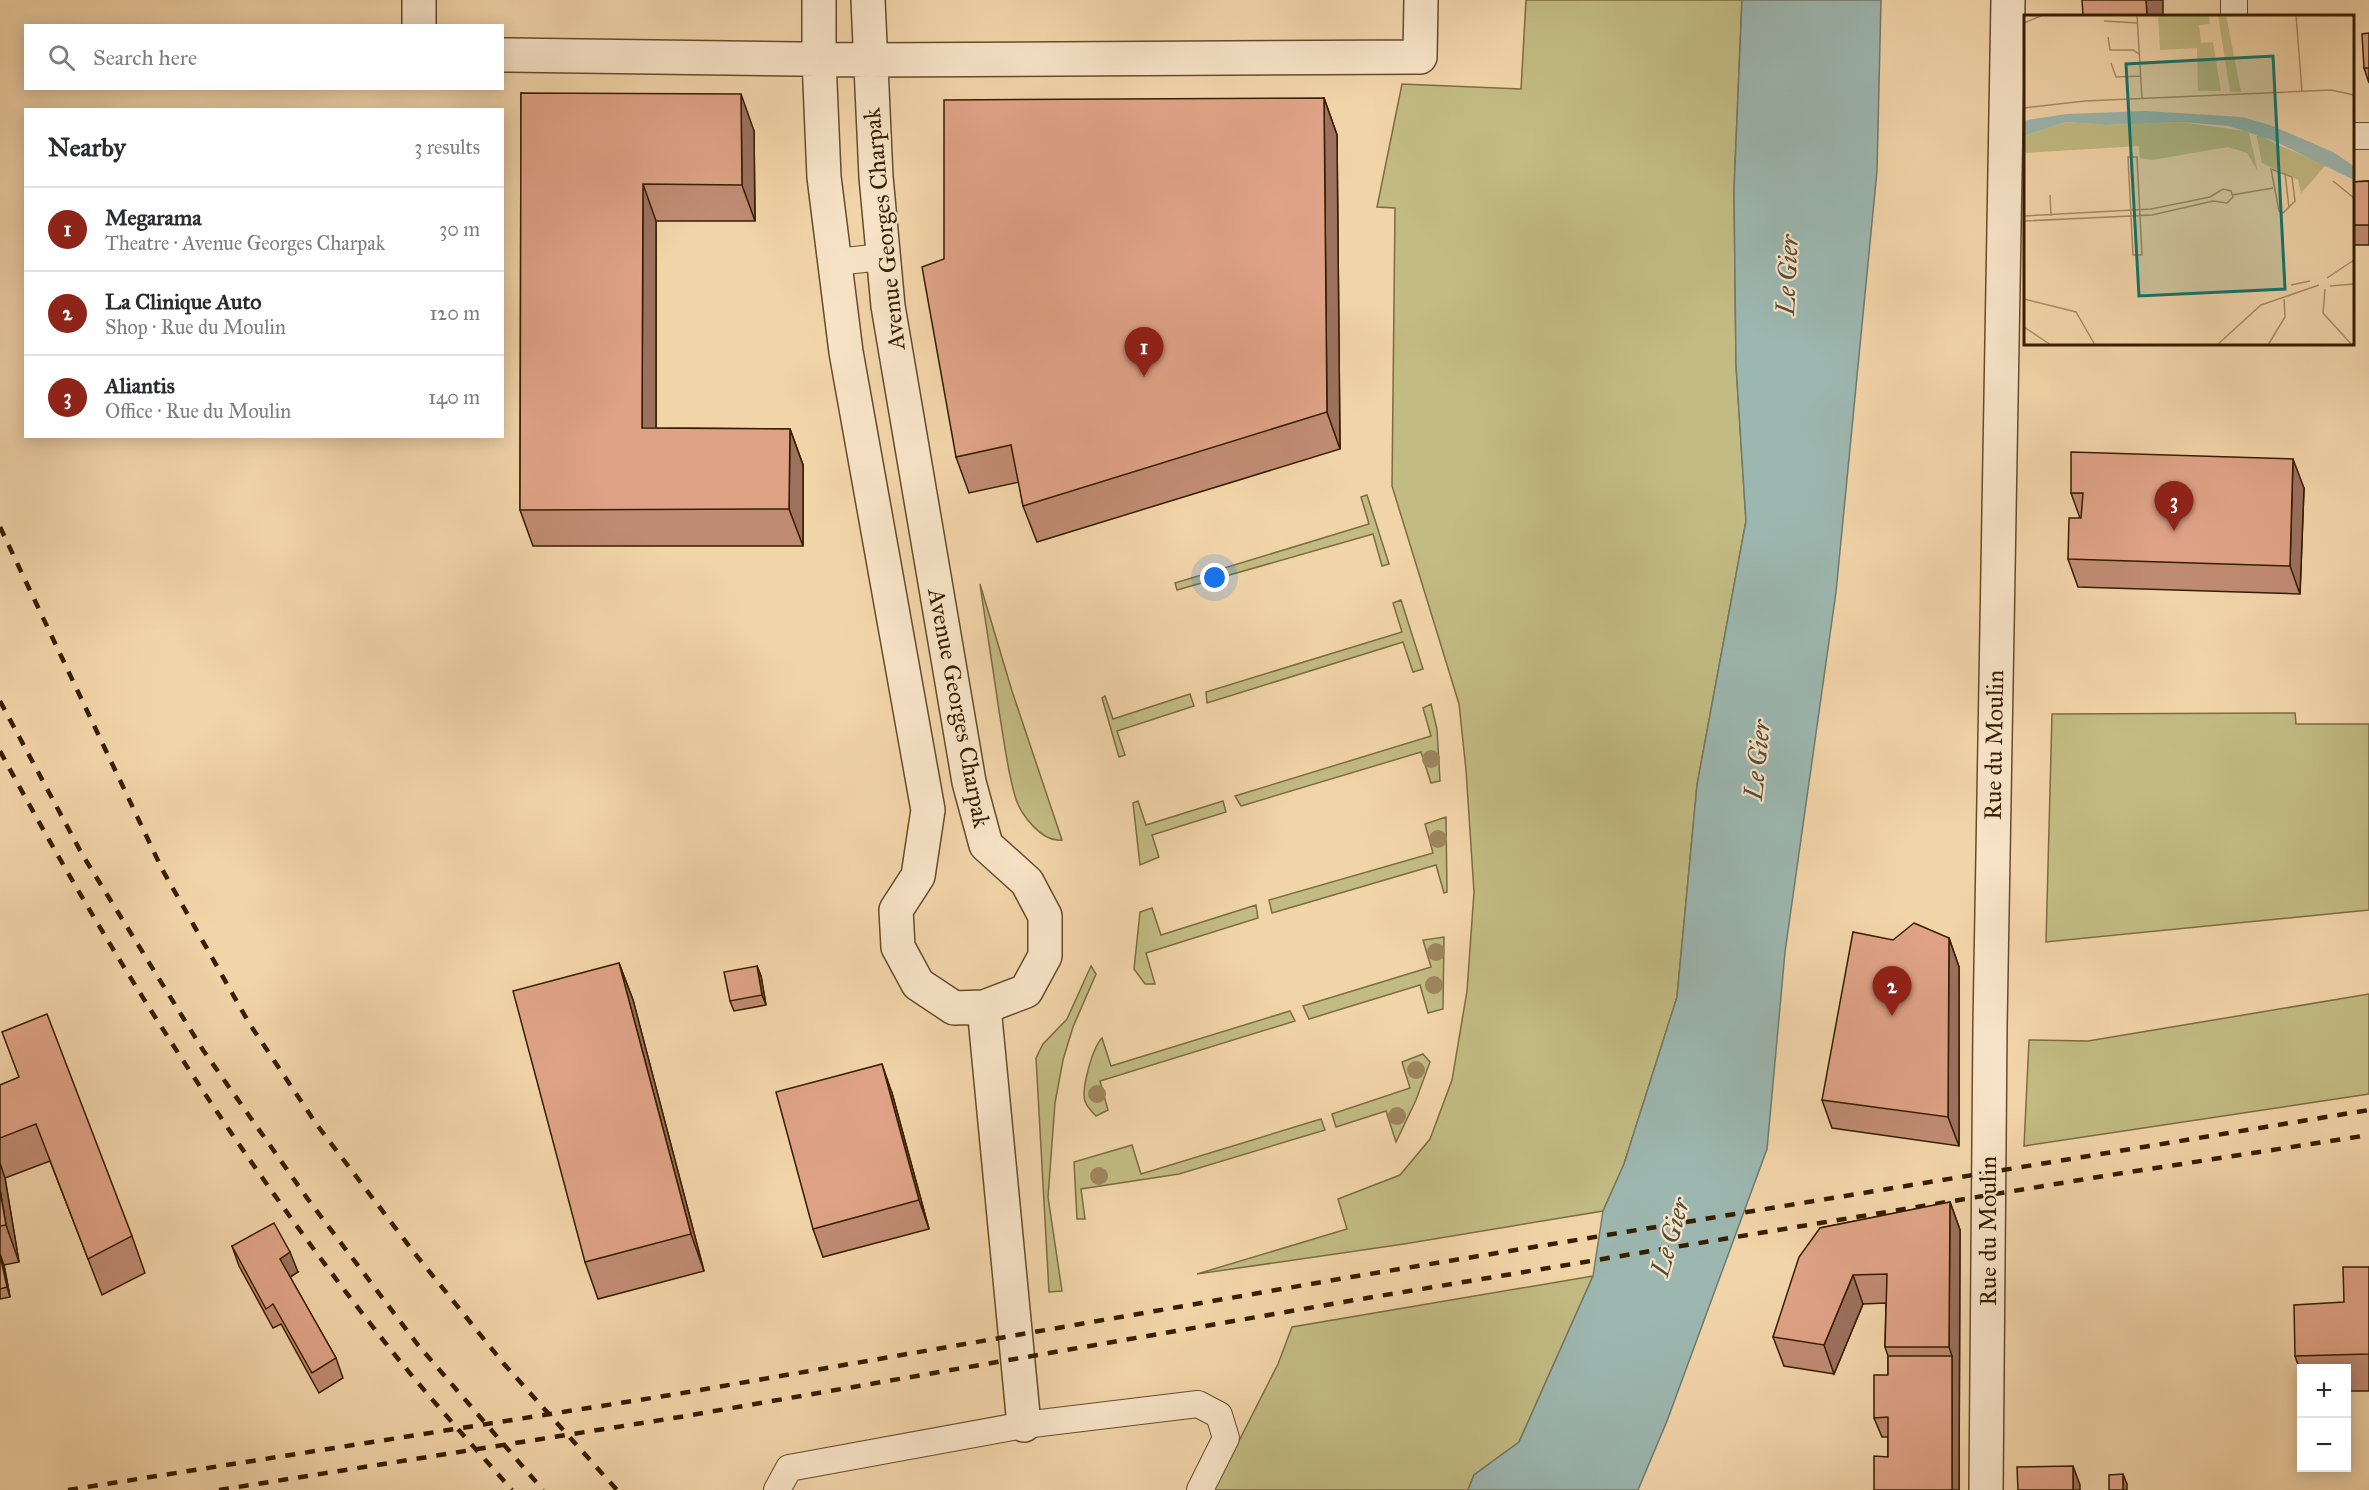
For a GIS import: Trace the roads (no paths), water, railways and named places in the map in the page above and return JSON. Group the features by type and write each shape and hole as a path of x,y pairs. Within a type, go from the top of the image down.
{"street":[{"path":"419,0 419,24"},
{"name":"Avenue Georges Charpak","path":"819,0 824,177 846,352 928,810 918,876 896,910 898,947 918,984 954,1008 984,1007 1026,991 1045,956 1045,916 1027,882 986,845 969,782 888,306 869,60 868,0"},
{"path":"504,55 819,60 1419,57 1421,0"},
{"name":"Rue du Moulin","path":"1986,1490 1990,967 2015,141 2008,0"},
{"path":"984,1007 1024,1425"}],"lane":[{"path":"835,262 883,257"},
{"path":"777,1490 789,1468 1024,1425 1198,1404 1219,1415 1226,1438 1200,1490"}],"water":[{"name":"Le Gier","path":"1742,0 1881,0 1877,171 1836,592 1785,952 1767,1149 1667,1421 1638,1490 1468,1490 1474,1475 1519,1442 1593,1276 1603,1211 1624,1164 1677,997 1697,785 1746,521 1736,365 1734,190"}],"railway":[{"path":"0,527 162,869 249,1023 317,1125 416,1255 504,1364 617,1490"},
{"path":"0,701 82,854 203,1050 307,1198 418,1345 543,1490"},
{"path":"0,751 89,910 236,1140 343,1288 399,1360 512,1490"},
{"path":"68,1490 677,1394 1351,1277 2369,1110"},
{"path":"219,1490 680,1417 1355,1300 2104,1176 2369,1135"}],"place":[{"name":"Megarama","path":"1144,377"},
{"name":"Aliantis","path":"2174,531"},
{"name":"La Clinique Auto","path":"1892,1016"}]}
